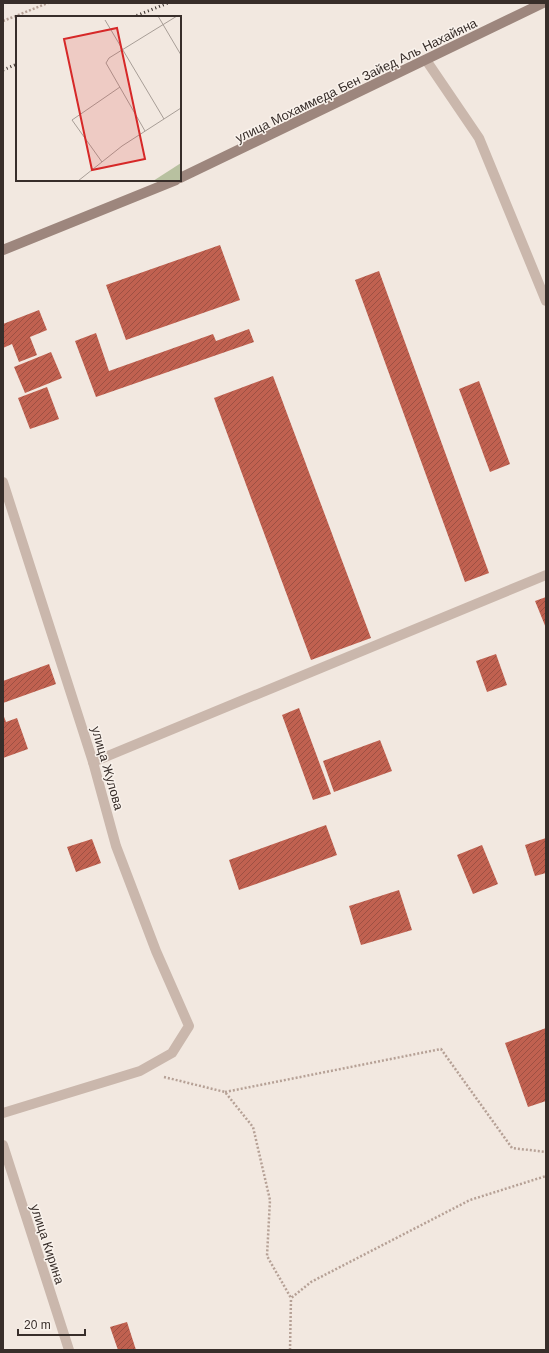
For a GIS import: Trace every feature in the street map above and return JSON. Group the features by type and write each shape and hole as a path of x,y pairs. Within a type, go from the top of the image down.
{"main road":[{"name":"улица Мохаммеда Бен Зайед Аль Нахайяна","path":"181,178 542,3"},
{"path":"3,250 174,181"}],"street":[{"path":"426,60 479,138 546,301"},
{"name":"улица Жулова","path":"3,482 94,762 116,846 156,951 189,1026 172,1053 140,1071"},
{"path":"94,762 546,575"},
{"path":"3,1113 140,1071"},
{"name":"улица Кирина","path":"3,1145 69,1350"}],"path":[{"path":"3,21 48,3"},
{"path":"140,1071 224,1092 441,1049 512,1148 546,1152"},
{"path":"224,1092 253,1126 270,1200 267,1256 291,1298 290,1350"},
{"path":"291,1298 311,1282 470,1200 546,1176"}],"building":[{"path":"220,245 240,300 126,340 106,285"},
{"path":"379,271 489,573 465,582 355,280"},
{"path":"39,310 47,330 30,337 37,355 19,362 12,344 3,348 3,324"},
{"path":"249,329 254,342 96,397 75,341 96,333 109,371 213,334 216,341"},
{"path":"51,352 62,378 25,393 14,367"},
{"path":"273,376 371,638 311,660 214,398"},
{"path":"479,381 510,464 490,472 459,389"},
{"path":"47,387 59,419 30,429 18,398"},
{"path":"546,597 546,628 535,601"},
{"path":"496,654 507,685 487,692 476,661"},
{"path":"49,664 56,684 3,703 3,681"},
{"path":"299,708 331,794 313,800 282,715"},
{"path":"3,714 6,722 17,718 28,749 3,758"},
{"path":"380,740 392,771 334,792 323,761"},
{"path":"326,825 337,855 239,890 229,860"},
{"path":"546,838 546,873 535,876 525,845"},
{"path":"92,839 101,863 76,872 67,847"},
{"path":"482,845 498,884 473,894 457,855"},
{"path":"399,890 412,930 361,945 349,906"},
{"path":"546,1028 546,1101 528,1107 505,1043"},
{"path":"127,1322 136,1350 118,1350 110,1327"}],"railway":[{"path":"136,16 168,3"},
{"path":"3,70 16,64"}]}
